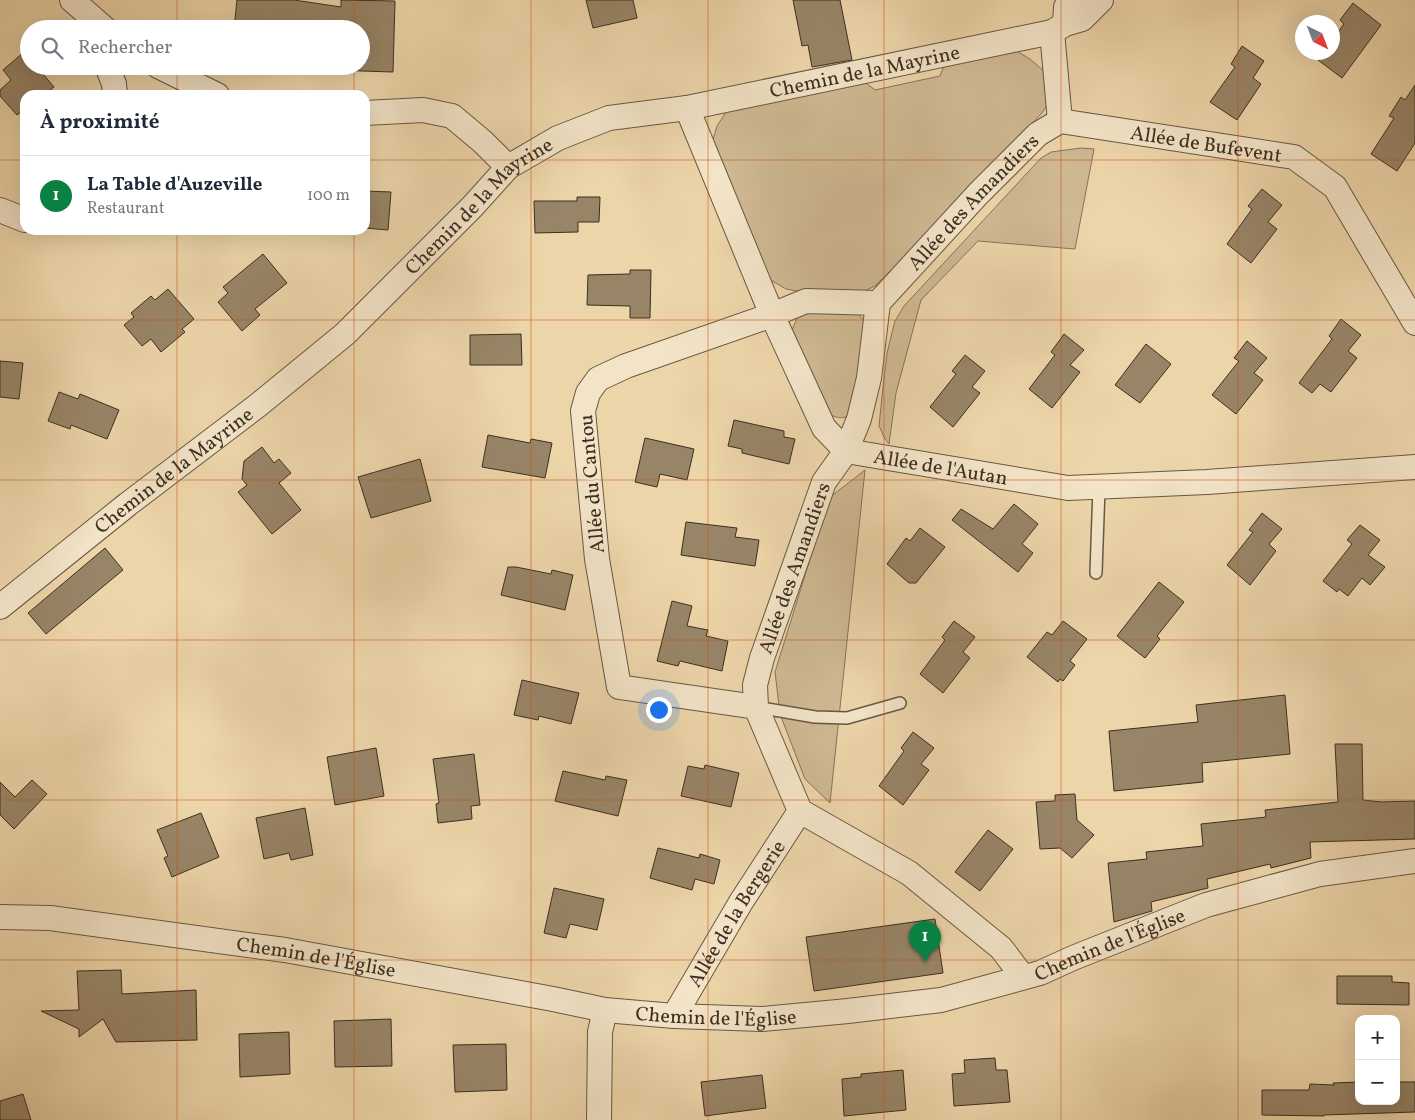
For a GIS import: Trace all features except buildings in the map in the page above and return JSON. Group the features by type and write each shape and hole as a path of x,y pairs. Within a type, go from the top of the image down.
{"street":[{"path":"1060,122 1058,28 1066,7 1073,0"},
{"name":"Chemin de la Mayrine","path":"0,607 128,504 257,406 345,334 472,207 508,168 558,138 609,118 687,108 1058,28 1082,19 1101,0"},
{"path":"81,12 92,20"},
{"path":"110,75 115,90"},
{"path":"176,75 207,90"},
{"name":"Allée de l'Autan","path":"687,108 772,315 824,428 846,451 1068,488 1207,482 1415,467"},
{"path":"370,113 423,110 452,116 483,142 508,168"},
{"name":"Allée des Amandiers","path":"800,811 756,707 755,685 762,658 824,482 846,451 860,419 868,378 878,303 978,194 1038,134 1060,122"},
{"name":"Allée de Bufevent","path":"1060,122 1294,157 1335,188 1415,323"},
{"path":"0,210 20,218"},
{"name":"Allée du Cantou","path":"756,707 619,687 597,558 583,411 588,393 598,380 626,366 772,315 806,301 878,303"},
{"path":"800,811 909,873 1001,948 1023,977"},
{"name":"Allée de la Bergerie","path":"674,1016 741,902 800,811"},
{"name":"Chemin de l'Église","path":"0,917 50,918 285,950 605,1010 674,1016 762,1019 941,1000 1040,973 1206,905 1320,874 1415,860"},
{"path":"598,1120 600,1032 605,1010"}],"lane":[{"path":"1096,573 1099,487"},
{"path":"756,707 815,717 847,718 900,703"}],"shaded area":[{"path":"1013,49 1030,59 1045,72 1048,103 1042,113 875,286 862,292 806,293 786,289 769,279 712,143 717,126 728,109 861,79 875,90 940,76 945,63"},
{"path":"1081,148 1094,149 1075,249 978,241 921,300 896,393 889,444 879,426 883,387 887,353 895,321 904,306 1041,158 1051,152"},
{"path":"806,308 855,312 863,319 865,331 854,411 845,417 839,418 829,414 792,330 797,318"},
{"path":"865,470 830,803 805,779 780,714 775,672 829,498"}],"place":[{"name":"La Table d'Auzeville","path":"925,962"}]}
